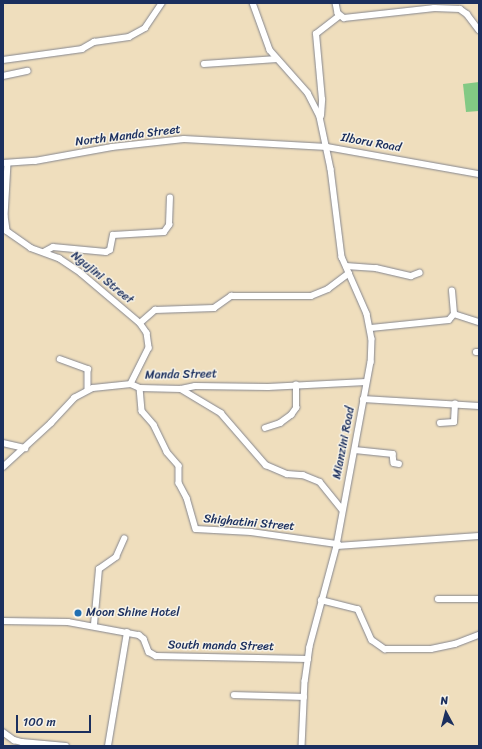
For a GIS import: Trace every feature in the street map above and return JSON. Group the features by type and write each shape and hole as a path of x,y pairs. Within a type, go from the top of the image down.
{"street":[{"path":"3,60 82,49 94,42 129,37 144,28 162,3"},
{"name":"Ilboru Road","path":"253,3 266,43 277,59 308,93 320,117 327,147 479,174"},
{"path":"336,3 339,16"},
{"path":"320,117 322,100 315,38 317,32 339,16 353,18 434,5 460,9 467,14 479,30"},
{"path":"204,64 277,59"},
{"path":"3,76 27,71"},
{"name":"North Manda Street","path":"6,163 168,140 327,147"},
{"name":"Mianzini Road","path":"302,746 304,696 308,659 321,600 338,545 342,509 355,450 366,382 371,362 371,328 346,266 339,243 327,147"},
{"name":"Ngujini Street","path":"6,163 5,216 7,232 30,248 59,258 85,276 140,323 147,333 149,348 131,384"},
{"path":"44,252 48,247 106,252 110,250 113,235 164,232 169,226 170,198"},
{"path":"346,266 376,268 412,276 419,273"},
{"path":"140,323 155,310 214,308 231,296 311,296 328,289 349,273"},
{"path":"371,328 449,320 454,314 452,291"},
{"path":"454,314 479,322"},
{"path":"60,359 88,369 88,390"},
{"name":"Manda Street","path":"3,467 74,398 88,390 108,385 131,384 140,388 181,389 195,386 296,385 366,382"},
{"path":"265,428 280,424 296,408 296,385"},
{"name":"Shighatini Street","path":"140,388 142,411 154,425 167,452 178,466 179,483 187,498 196,529 252,532 338,545"},
{"path":"181,389 221,413 266,465 287,474 303,475 320,482 342,509"},
{"path":"363,399 479,406"},
{"path":"440,423 454,422 455,404"},
{"path":"3,443 24,448"},
{"path":"355,450 393,454 394,463 399,464"},
{"path":"338,545 479,536"},
{"path":"94,626 99,569 116,557 124,539"},
{"path":"438,599 479,599"},
{"path":"321,600 358,609 372,640 385,649 431,649 455,644 479,635"},
{"name":"South manda Street","path":"3,621 53,621 94,626 127,633 143,637 148,652 156,656 308,659"},
{"path":"108,746 127,633"},
{"path":"234,695 304,696"},
{"path":"3,732 22,742 66,746"}],"green space":[{"path":"479,82 479,111 466,112 463,84"}],"place":[{"name":"Moon Shine Hotel","path":"78,613"}]}
